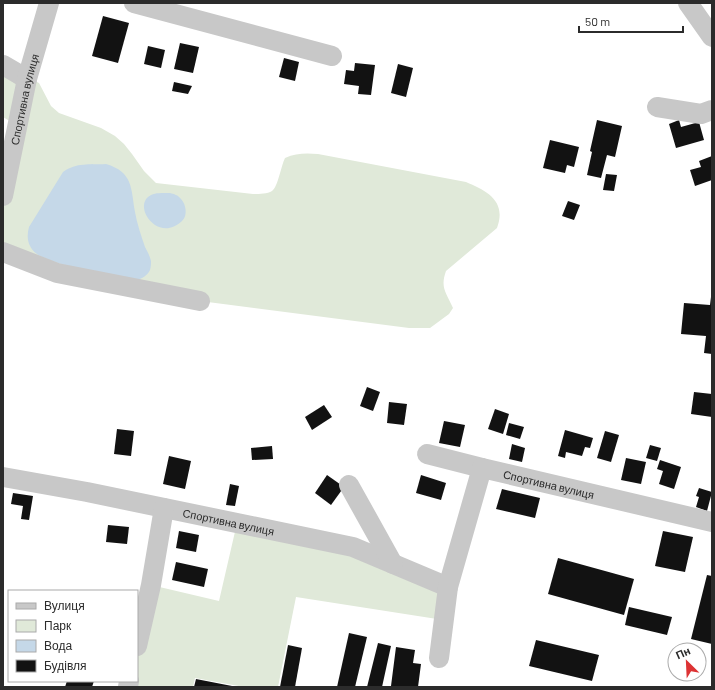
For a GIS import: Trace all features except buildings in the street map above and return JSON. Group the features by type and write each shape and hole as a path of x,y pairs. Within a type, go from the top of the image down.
{"street":[{"name":"Спортивна вулиця","path":"3,196 27,79 49,3"},
{"path":"134,3 332,56"},
{"path":"688,3 712,37"},
{"path":"3,64 27,79"},
{"path":"657,107 701,114 712,110"},
{"path":"3,252 57,273 200,301"},
{"name":"Спортивна вулиця","path":"428,454 712,522"},
{"path":"439,658 448,587 482,468"},
{"name":"Спортивна вулиця","path":"3,478 164,508 353,547 448,587"},
{"path":"349,485 393,564"},
{"path":"138,642 151,585 164,508"}],"green space":[{"path":"3,65 39,83 51,106 59,113 101,128 115,136 124,144 144,171 156,183 253,194 265,193 274,189 285,158 301,154 318,154 466,182 488,193 493,198 499,211 497,228 446,271 444,286 453,308 449,314 430,328 409,328 200,301 3,252 3,196 18,126 3,117"},
{"path":"237,523 353,547 448,587 437,619 296,597 278,687 244,687 195,678 193,687 128,687 138,682 138,642 151,585 219,601"}],"water":[{"path":"106,164 115,167 126,176 129,182 138,225 151,261 151,268 149,272 136,280 102,275 55,262 37,254 28,242 29,227 63,172 78,165"},
{"path":"170,193 183,201 186,213 184,219 173,227 165,228 157,226 151,222 147,216 144,209 144,202 150,195"}]}
